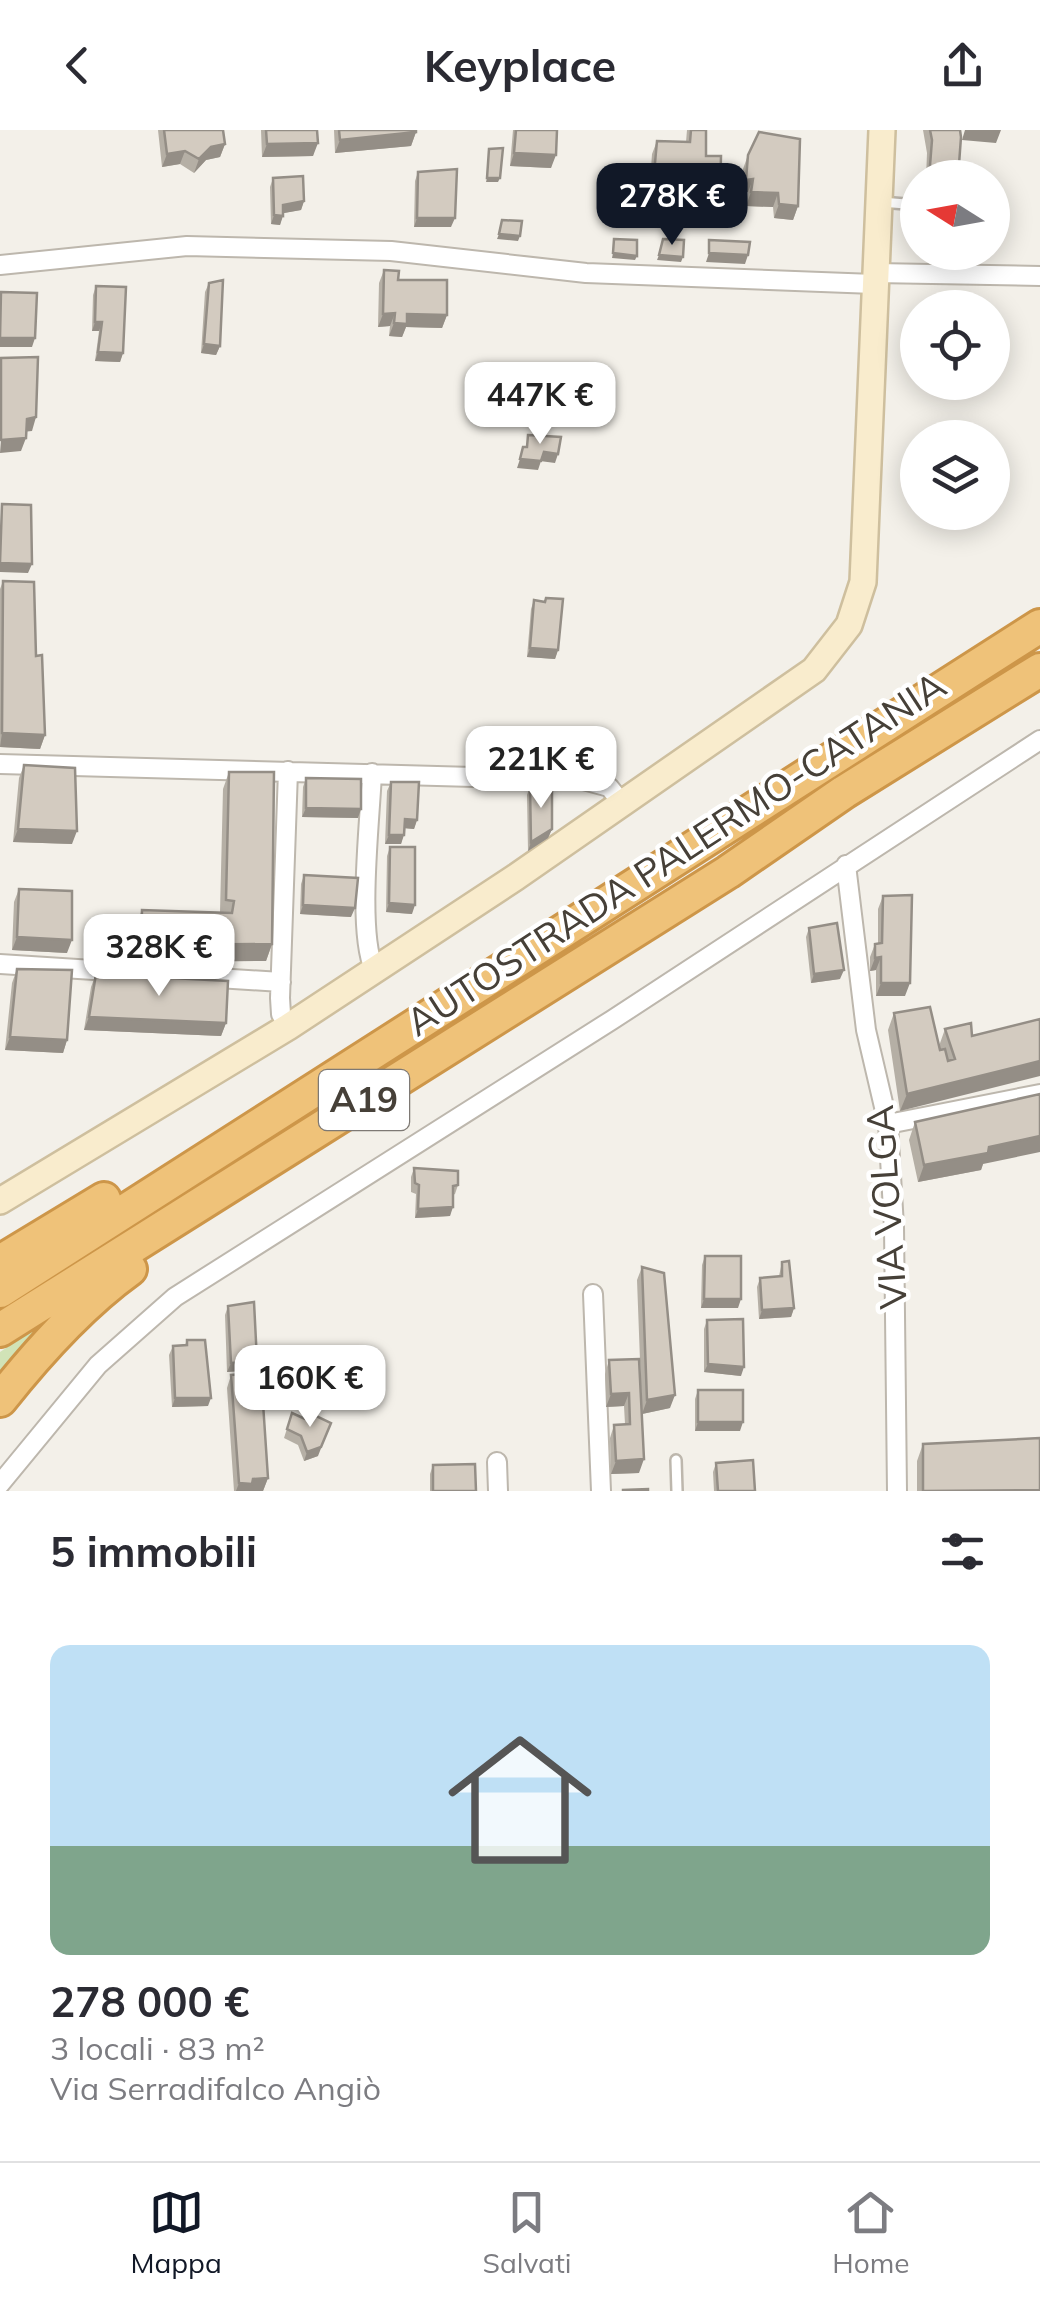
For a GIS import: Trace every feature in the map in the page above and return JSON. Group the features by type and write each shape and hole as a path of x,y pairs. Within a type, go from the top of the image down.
{"highway":[{"name":"AUTOSTRADA PALERMO-CATANIA","path":"0,1291 1040,626"},
{"name":"AUTOSTRADA PALERMO-CATANIA","path":"0,1330 665,912 844,792 1040,670"},
{"path":"0,1400 63,1327 105,1287 178,1234 534,1007 665,912"},
{"path":"0,1262 348,1049 443,1008"}],"street":[{"path":"0,1201 288,1027 516,877 814,670 849,625 863,582 882,130"},
{"path":"0,265 187,246 390,250 586,273 874,278 1040,276"},
{"path":"0,1484 98,1364 174,1297 612,1020 1040,740"},
{"path":"0,764 583,780 609,787 621,802"},
{"path":"288,771 281,982 282,1014 288,1027"},
{"path":"372,773 366,926 368,955 374,969"},
{"name":"VIA VOLGA","path":"846,865 866,1030 888,1124 894,1227 897,1491"},
{"path":"0,964 281,982"},
{"path":"888,1124 1040,1094"},
{"path":"593,1294 601,1491"},
{"path":"497,1462 498,1491"}],"lane":[{"path":"878,202 900,204"},
{"path":"676,1460 677,1491"}],"green space":[{"path":"50,1319 0,1382 0,1352"}],"building":[{"path":"164,130 223,130 225,144 211,147 199,159 185,151 167,154"},
{"path":"266,130 317,130 318,143 267,144"},
{"path":"339,130 416,130 416,132 340,140"},
{"path":"516,130 557,130 556,155 514,153"},
{"path":"691,130 706,130 706,156 721,156 720,199 652,196 657,141 690,142"},
{"path":"930,130 960,130 959,160 930,160"},
{"path":"759,132 800,139 798,206 779,204 778,193 751,192 753,179 746,180 748,155"},
{"path":"503,148 500,178 487,178 489,149"},
{"path":"457,169 455,218 417,218 418,172"},
{"path":"303,176 304,201 283,205 283,216 274,215 273,178"},
{"path":"502,220 522,221 520,236 499,234"},
{"path":"614,239 637,240 637,256 613,253"},
{"path":"663,239 684,240 683,257 659,255"},
{"path":"709,240 750,242 748,255 709,253"},
{"path":"384,270 399,271 398,280 447,280 447,315 407,314 407,324 394,323 395,313 383,314"},
{"path":"223,280 220,346 204,344 209,283"},
{"path":"96,286 126,287 123,353 98,352 102,322 95,322"},
{"path":"1,292 37,293 35,338 0,338"},
{"path":"38,357 36,417 27,419 26,438 1,440 1,358"},
{"path":"528,435 561,437 558,454 544,452 541,461 520,459"},
{"path":"2,504 31,505 32,564 0,563"},
{"path":"3,581 34,582 36,656 42,655 45,735 2,733"},
{"path":"546,598 563,599 558,650 530,648 534,600 545,602"},
{"path":"24,765 75,768 77,831 18,829"},
{"path":"229,772 274,772 272,944 141,945 142,910 232,913 234,901 226,900"},
{"path":"306,778 361,779 361,809 306,808"},
{"path":"391,782 419,782 417,820 405,819 404,835 389,835"},
{"path":"530,786 552,787 552,829 531,842"},
{"path":"390,847 415,847 415,905 389,903"},
{"path":"304,875 358,878 355,908 303,905"},
{"path":"19,889 72,891 72,940 17,937"},
{"path":"912,895 910,983 881,983 881,957 875,958 875,944 882,943 883,896"},
{"path":"837,923 844,970 814,974 809,928"},
{"path":"17,969 72,970 67,1040 10,1037"},
{"path":"96,974 228,981 226,1023 89,1017"},
{"path":"930,1007 940,1050 945,1049 948,1061 955,1059 945,1029 971,1023 972,1036 1040,1019 1040,1061 907,1094 894,1013"},
{"path":"1040,1094 1040,1136 989,1147 988,1153 924,1165 915,1122"},
{"path":"414,1168 458,1171 453,1207 418,1209 419,1185 415,1183"},
{"path":"705,1256 741,1256 741,1299 704,1299"},
{"path":"789,1261 794,1308 762,1310 760,1278 782,1276 782,1262"},
{"path":"642,1267 664,1273 675,1395 647,1400"},
{"path":"254,1302 257,1361 231,1363 228,1306"},
{"path":"743,1319 744,1367 708,1364 707,1320"},
{"path":"187,1340 205,1340 211,1398 175,1398 173,1346 187,1345"},
{"path":"639,1359 644,1459 616,1461 614,1425 630,1424 629,1393 611,1394 609,1360"},
{"path":"261,1373 268,1478 253,1479 252,1484 239,1483 231,1375"},
{"path":"698,1390 743,1390 743,1422 698,1422"},
{"path":"292,1413 305,1419 310,1413 331,1423 321,1447 307,1452 301,1436 287,1429"},
{"path":"1040,1438 1040,1490 923,1491 923,1444"},
{"path":"753,1460 755,1491 718,1491 716,1463"},
{"path":"475,1464 476,1491 433,1491 433,1465"}]}
